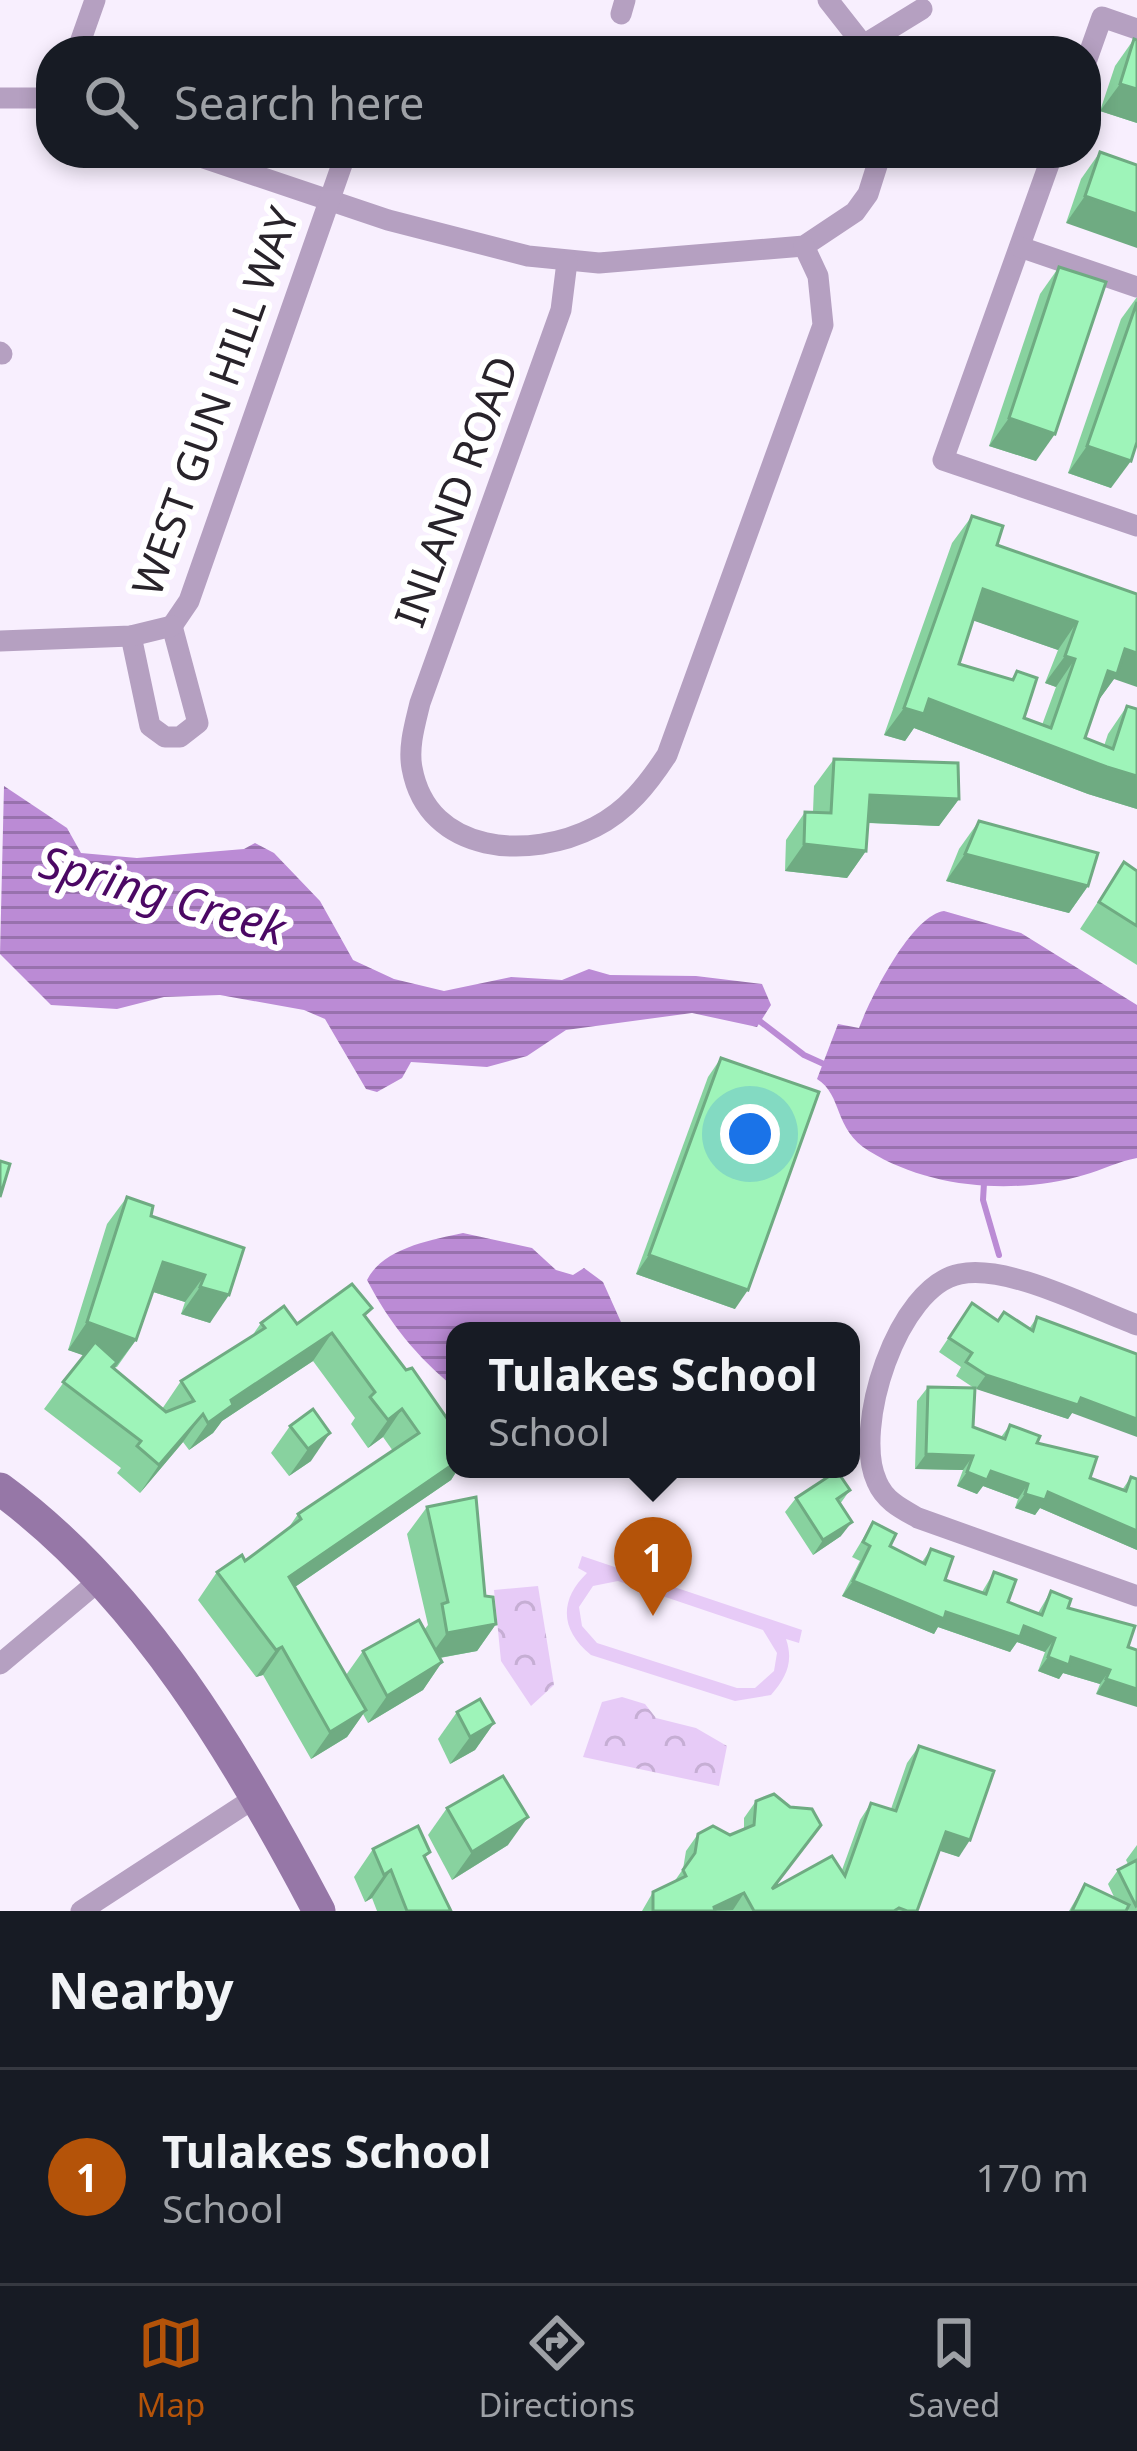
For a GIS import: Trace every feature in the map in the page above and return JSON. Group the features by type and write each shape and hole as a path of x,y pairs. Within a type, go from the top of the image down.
{"street":[{"path":"82,36 95,0"},
{"path":"828,0 857,36"},
{"path":"884,36 922,9"},
{"path":"1095,36 1102,17 1137,29"},
{"path":"0,98 36,98"},
{"path":"231,168 329,203 567,262 636,263 804,246 855,212 868,194 876,168"},
{"name":"WEST GUN HILL WAY","path":"172,626 189,601 341,168"},
{"path":"1048,168 943,460 1137,526"},
{"name":"INLAND ROAD","path":"567,262 561,310 419,703 411,746 416,782 437,815 470,840 492,847 541,845 596,826 652,778 686,712 823,325 818,276 804,246"},
{"path":"1020,247 1137,287"},
{"path":"0,641 131,636 172,626 198,723 180,737 164,736 150,726 131,636"},
{"path":"1137,1325 990,1273 956,1274 932,1289 899,1331 880,1370 873,1406 877,1482 893,1504 1137,1595"},
{"path":"0,1489 100,1580 178,1682 256,1797 320,1911"},
{"path":"2,1659 100,1580"},
{"path":"81,1911 256,1797"}],"green space":[{"path":"582,1556 802,1630 799,1643 786,1639 787,1669 771,1695 735,1701 591,1655 573,1635 567,1615 571,1594 587,1573 578,1568","holes":["618,1581 763,1630 777,1653 774,1671 755,1688 737,1688 597,1643 582,1626 579,1607 593,1586"]},
{"path":"538,1586 554,1685 531,1706 501,1661 494,1590"},
{"path":"622,1697 645,1704 656,1718 696,1728 727,1746 719,1786 583,1757 602,1702"}],"water":[{"path":"4,786 67,828 81,853 137,858 244,849 255,843 274,853 320,901 353,960 394,979 444,991 511,977 562,980 589,969 610,975 696,976 762,984 771,1005 757,1027 692,1013 566,1030 527,1056 487,1067 411,1062 402,1078 377,1092 366,1089 325,1019 304,1010 220,995 164,997 117,1009 51,1005 0,954"},
{"path":"944,911 1021,933 1137,1005 1137,1158 1058,1181 974,1185 893,1164 849,1133 831,1094 817,1079 838,1024 859,1028 906,942 931,916"},
{"path":"463,1233 532,1248 556,1270 573,1275 584,1268 603,1282 621,1322 446,1322 446,1380 405,1338 367,1280 384,1260"}],"building":[{"path":"1137,40 1137,89 1120,84"},
{"path":"1101,152 1137,165 1137,214 1085,196 1095,168 1101,168"},
{"path":"1059,267 1106,282 1055,434 1009,418"},
{"path":"1137,302 1137,442 1131,461 1087,446"},
{"path":"972,516 1003,526 997,545 1137,594 1137,653 1125,649 1117,674 1108,671 1085,738 1113,749 1127,706 1137,709 1137,776 929,699 924,714 904,708","holes":["983,589 1077,622 1065,656 1075,659 1051,728 1024,718 1037,678 1017,671 1013,680 959,664"]},
{"path":"834,759 958,763 959,799 870,795 866,851 804,844 805,812 831,813"},
{"path":"979,821 1098,853 1088,886 965,854"},
{"path":"1124,862 1137,871 1137,926 1099,902"},
{"path":"721,1058 819,1092 748,1290 649,1255"},
{"path":"0,1161 10,1164 0,1197"},
{"path":"127,1197 153,1206 151,1216 244,1248 229,1295 200,1287 205,1275 163,1262 136,1340 87,1322"},
{"path":"352,1284 372,1308 364,1315 406,1370 412,1368 446,1417 446,1469 289,1577 366,1710 330,1732 282,1647 276,1650 217,1572 242,1555 245,1561 301,1519 298,1514 419,1433 402,1409 388,1420 370,1397 375,1392 332,1333 231,1400 233,1405 208,1423 203,1414 159,1465 137,1446 141,1441 63,1382 95,1342 117,1362 112,1367 166,1412 194,1401 181,1381 265,1328 261,1323 284,1306 297,1324"},
{"path":"972,1303 998,1321 1004,1312 1033,1331 1037,1317 1137,1354 1137,1419 1081,1398 1078,1405 986,1375 966,1362 972,1353 949,1338"},
{"path":"928,1387 975,1388 973,1427 1005,1439 1010,1425 1040,1436 1037,1443 1097,1457 1090,1478 1126,1491 1131,1477 1137,1479 1137,1531 1048,1492 1045,1500 1025,1494 1028,1484 991,1471 987,1480 967,1472 973,1456 926,1454"},
{"path":"313,1409 330,1433 308,1449 290,1426"},
{"path":"826,1478 842,1478 850,1490 837,1499 852,1522 823,1540 796,1498"},
{"path":"476,1497 485,1596 493,1597 496,1624 447,1633 442,1604 448,1602 427,1507"},
{"path":"873,1522 896,1534 890,1546 925,1564 931,1549 953,1557 945,1580 986,1594 994,1572 1016,1580 1008,1602 1042,1615 1051,1591 1071,1599 1068,1608 1135,1626 1128,1647 1137,1650 1137,1689 1106,1679 1110,1670 1071,1657 1069,1665 1048,1657 1055,1638 1024,1626 1020,1637 946,1612 944,1619 853,1581 870,1546 863,1542"},
{"path":"419,1620 442,1662 387,1696 363,1651"},
{"path":"480,1699 494,1723 470,1737 457,1712"},
{"path":"919,1746 994,1771 970,1840 946,1832 917,1911 754,1911 744,1893 714,1907 715,1911 653,1911 653,1892 686,1876 683,1870 695,1853 698,1834 713,1826 730,1835 754,1825 756,1801 774,1794 790,1807 812,1809 821,1825 772,1889 832,1856 845,1876 871,1803 896,1811"},
{"path":"503,1776 528,1817 472,1852 447,1808"},
{"path":"418,1826 430,1852 424,1856 451,1911 407,1911 391,1870 384,1875 373,1849"},
{"path":"1137,1860 1137,1905 1136,1906 1118,1870"},
{"path":"1085,1884 1129,1905 1126,1911 1072,1911"}],"waterway":[{"name":"Spring Creek","path":"757,1019 804,1055 826,1065"},
{"path":"984,1183 983,1200 999,1255"}],"place":[{"name":"Tulakes School","path":"653,1616"}]}
